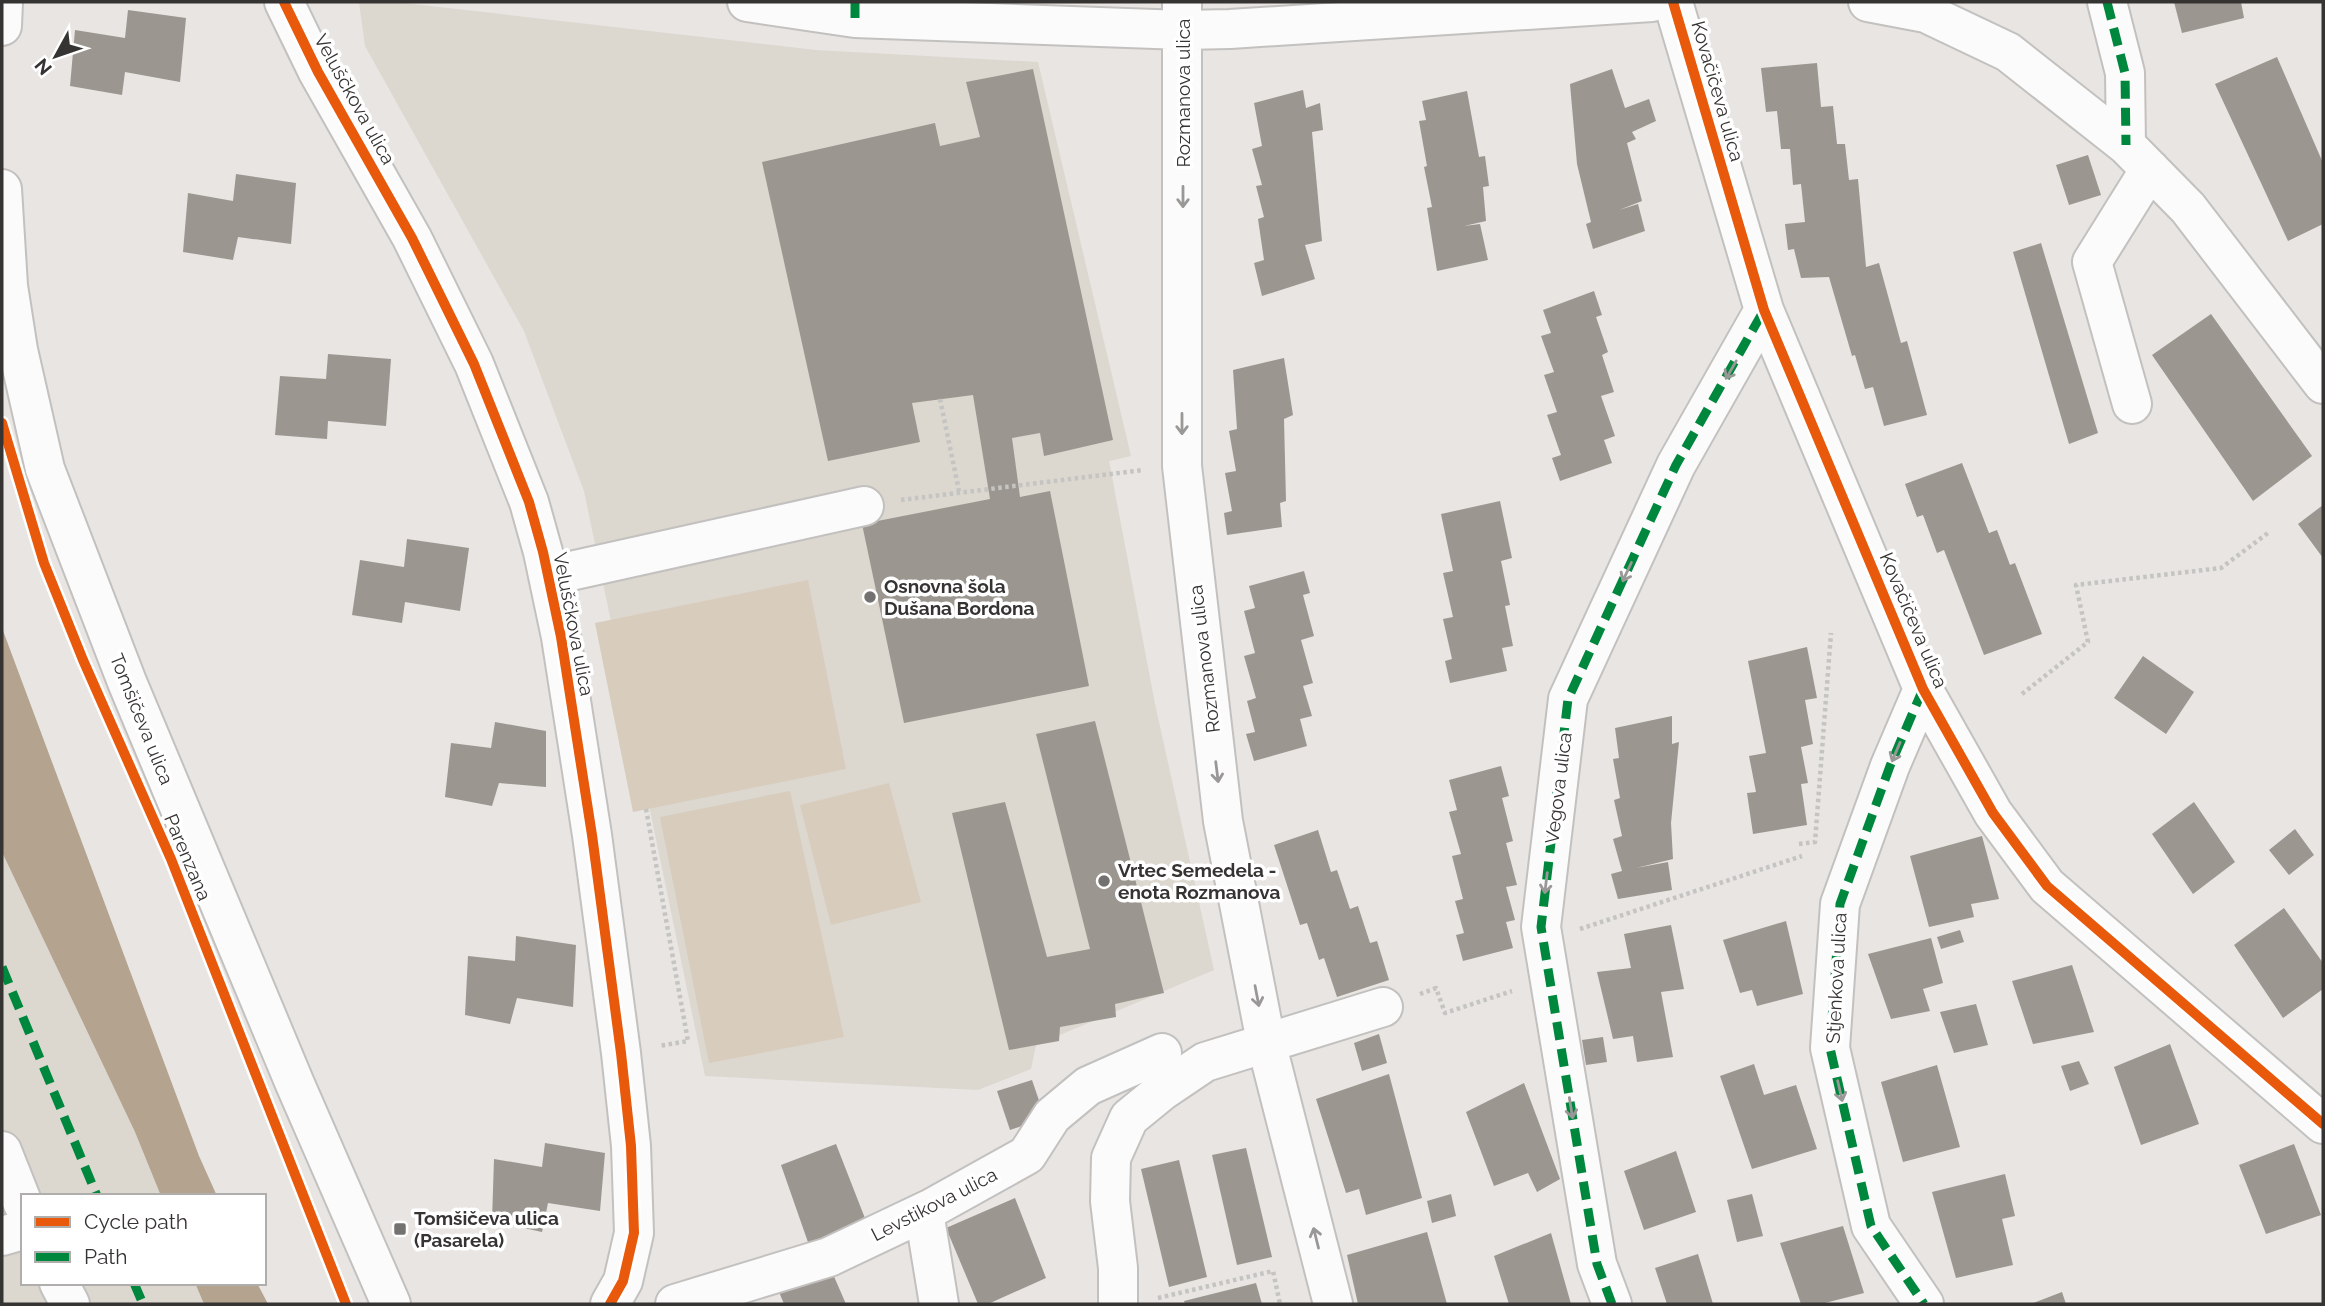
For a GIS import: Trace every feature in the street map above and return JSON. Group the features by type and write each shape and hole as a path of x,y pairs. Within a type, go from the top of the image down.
{"street":[{"path":"2,26 3,2"},
{"name":"Veluščkova ulica","path":"284,2 318,72 412,238 474,364 529,502 548,576 561,637 592,835 631,1146 634,1233 623,1281 610,1304"},
{"path":"747,2 855,10 1183,16 1230,29 1652,2"},
{"name":"Kovačičeva ulica","path":"1673,2 1764,310 1923,689 1993,813 2047,886 2323,1124"},
{"path":"1868,2 1926,13 2008,52 2138,157 2188,208 2323,384"},
{"path":"2107,2 2125,73 2138,157 2092,262 2132,404"},
{"name":"Rozmanova ulica","path":"1183,16 1182,466 1223,821 1266,1042 1333,1304"},
{"name":"Tomšičeva ulica","path":"2,189 8,286 16,337 45,469 142,720 391,1304"},
{"name":"Vegova ulica","path":"1612,1304 1597,1264 1541,927 1568,699 1676,465 1764,310"},
{"path":"548,576 878,504"},
{"name":"Stjenkova ulica","path":"1923,689 1889,766 1840,904 1830,1048 1871,1226 1924,1304"},
{"path":"1118,1304 1118,1268 1110,1201 1111,1158 1129,1118 1162,1091 1205,1062 1383,1007"},
{"name":"Levstikova ulica","path":"675,1304 829,1257 924,1212 1027,1155 1052,1116 1088,1086 1162,1053"},
{"path":"2,1151 21,1199"},
{"path":"924,1212 939,1304"},
{"path":"2,1236 21,1231"},
{"path":"60,1285 70,1304"}],"path":[{"path":"940,399 959,491"},
{"path":"878,504 959,491 1111,473"},
{"path":"2022,694 2088,642 2076,584 2221,568 2268,533"},
{"path":"1799,844 1815,842 1830,633"},
{"path":"646,809 688,1041"},
{"path":"1544,941 1802,856"},
{"path":"1383,1007 1436,988 1445,1013 1549,978"},
{"path":"1181,1292 1273,1271 1280,1304"}],"shaded area":[{"name":"Osnovna šola Dušana Bordona","path":"359,2 395,2 816,50 1038,62 1131,456 1109,461 1155,704 1214,970 1036,1045 1031,1069 978,1090 705,1076 584,491 524,331 365,46"},
{"path":"808,580 846,769 633,812 595,623"},
{"path":"2,628 199,1156 216,1194 160,1194 135,1132 2,852"},
{"path":"889,783 921,902 831,925 800,805"},
{"path":"790,791 844,1037 709,1063 660,817"},
{"path":"2,852 135,1132 160,1194 21,1194 21,1285 196,1285 204,1304 2,1304"},
{"path":"196,1285 258,1285 268,1304 204,1304"}],"building":[{"path":"2174,2 2241,2 2244,18 2182,33"},
{"path":"128,10 186,18 180,82 125,72 122,95 70,86 75,30 125,38"},
{"path":"2277,57 2323,163 2323,224 2288,241 2215,84"},
{"path":"1817,63 1821,107 1833,106 1837,144 1845,144 1849,180 1858,179 1866,267 1879,263 1901,343 1907,341 1927,415 1884,426 1873,387 1865,389 1855,355 1852,356 1829,277 1801,278 1794,249 1788,250 1785,224 1805,222 1801,184 1793,185 1790,149 1781,149 1777,111 1766,112 1761,68"},
{"path":"1033,69 1113,440 1044,456 1040,433 1012,438 1020,497 1050,491 1089,686 904,723 862,524 990,499 973,395 912,403 920,442 828,461 762,162 935,123 940,146 980,137 966,82"},
{"path":"1612,69 1625,108 1649,99 1656,121 1632,132 1636,139 1627,143 1642,201 1619,210 1638,204 1645,231 1593,249 1586,224 1591,222 1577,164 1570,84"},
{"path":"1303,90 1306,108 1320,103 1323,130 1312,132 1322,241 1305,245 1315,279 1262,296 1254,263 1264,260 1258,219 1264,217 1256,186 1262,185 1252,149 1262,146 1254,103"},
{"path":"1467,91 1479,157 1485,156 1489,186 1483,187 1486,221 1464,226 1480,224 1488,260 1437,271 1427,208 1432,207 1419,121 1426,120 1422,101"},
{"path":"2088,155 2101,195 2069,205 2056,165"},
{"path":"236,174 296,183 291,244 238,237 233,260 183,252 188,193 233,201"},
{"path":"2041,243 2098,433 2069,444 2013,252"},
{"path":"1594,291 1602,315 1596,317 1608,352 1602,355 1614,392 1601,396 1615,436 1604,440 1612,463 1560,481 1552,458 1561,455 1547,415 1557,412 1544,375 1554,372 1541,336 1551,333 1543,310"},
{"path":"2211,314 2312,456 2253,501 2152,355"},
{"path":"328,354 391,359 386,426 328,421 327,439 275,435 280,376 326,379"},
{"path":"1284,358 1293,415 1284,419 1286,501 1280,503 1282,527 1227,535 1224,513 1232,511 1225,473 1236,471 1229,431 1237,429 1233,370"},
{"path":"1962,463 1989,533 1997,530 2010,565 2015,563 2042,634 1984,655 1944,550 1937,553 1923,515 1917,517 1905,484"},
{"path":"1500,501 1512,558 1501,561 1510,605 1505,606 1513,646 1502,648 1507,671 1450,683 1445,661 1452,659 1443,619 1453,617 1443,573 1453,571 1441,514"},
{"path":"2323,505 2323,558 2298,524"},
{"path":"407,539 469,548 460,611 405,602 402,623 352,615 360,560 404,567"},
{"path":"1304,571 1310,593 1303,595 1314,636 1301,640 1313,683 1303,686 1312,716 1300,719 1307,746 1254,761 1246,734 1255,732 1247,701 1256,698 1244,656 1255,653 1244,611 1255,608 1249,586"},
{"path":"1807,647 1817,698 1805,700 1813,744 1801,747 1808,783 1801,784 1807,825 1753,834 1747,793 1756,792 1749,756 1766,753 1748,661"},
{"path":"2143,656 2194,692 2166,734 2114,698"},
{"path":"1672,716 1672,744 1679,742 1671,823 1673,859 1636,868 1668,862 1672,890 1618,899 1611,874 1622,871 1613,839 1622,836 1614,800 1620,798 1613,759 1619,758 1615,728"},
{"name":"Vrtec Semedela - enota Rozmanova","path":"1095,721 1164,993 1115,1004 1116,1017 1060,1027 1059,1041 1009,1050 952,813 1005,802 1047,957 1090,949 1036,734"},
{"path":"495,722 546,731 546,787 499,783 492,806 445,797 451,743 491,748"},
{"path":"1501,766 1509,796 1502,798 1513,841 1506,843 1517,885 1506,887 1515,920 1506,922 1513,948 1463,961 1456,935 1464,933 1455,901 1463,899 1452,856 1461,854 1449,812 1457,810 1449,780"},
{"path":"2194,802 2235,862 2193,894 2152,834"},
{"path":"2295,829 2314,855 2289,875 2269,850"},
{"path":"1318,830 1331,872 1337,870 1350,909 1358,906 1370,943 1377,941 1389,980 1337,997 1324,958 1319,960 1307,923 1300,925 1274,845"},
{"path":"1982,836 1999,899 1971,904 1974,917 1929,927 1910,856"},
{"path":"2284,908 2323,963 2323,989 2283,1018 2234,945"},
{"path":"1786,921 1803,994 1757,1006 1752,990 1740,993 1723,940"},
{"path":"1671,925 1684,989 1661,992 1673,1057 1637,1062 1633,1036 1613,1039 1597,972 1631,968 1624,934"},
{"path":"1960,930 1964,942 1941,949 1937,937"},
{"path":"516,936 576,945 573,1007 517,998 510,1024 465,1015 468,956 515,961"},
{"path":"1931,938 1943,983 1923,989 1930,1011 1891,1019 1868,954"},
{"path":"2072,965 2094,1032 2033,1044 2012,981"},
{"path":"1976,1004 1988,1045 1954,1053 1940,1012"},
{"path":"1379,1034 1387,1063 1362,1071 1354,1043"},
{"path":"1603,1037 1607,1062 1586,1065 1582,1040"},
{"path":"2170,1044 2199,1124 2141,1145 2114,1067"},
{"path":"2079,1061 2089,1084 2070,1091 2061,1066"},
{"path":"1754,1064 1764,1095 1796,1085 1817,1149 1752,1169 1720,1076"},
{"path":"1937,1065 1960,1147 1903,1162 1881,1082"},
{"path":"1389,1074 1422,1198 1366,1215 1359,1189 1346,1193 1316,1099"},
{"path":"1032,1080 1045,1118 1010,1130 997,1091"},
{"path":"1524,1083 1560,1179 1537,1192 1528,1173 1494,1186 1466,1112"},
{"path":"545,1143 605,1153 600,1211 548,1203 542,1232 492,1221 494,1159 542,1167"},
{"path":"836,1144 868,1226 810,1248 781,1165"},
{"path":"2294,1144 2321,1215 2266,1234 2239,1165"},
{"path":"1246,1148 1272,1257 1237,1265 1212,1155"},
{"path":"1676,1151 1696,1212 1644,1230 1624,1171"},
{"path":"1179,1160 1207,1277 1169,1287 1141,1169"},
{"path":"2005,1174 2015,1216 2002,1219 2013,1265 1956,1278 1932,1192"},
{"path":"1451,1194 1456,1216 1432,1223 1427,1201"},
{"path":"1752,1194 1763,1236 1737,1242 1727,1200"},
{"path":"1015,1198 1046,1278 988,1304 978,1304 946,1228"},
{"path":"1843,1226 1864,1293 1821,1304 1801,1304 1780,1243"},
{"path":"1427,1232 1447,1304 1358,1304 1347,1255"},
{"path":"1551,1233 1571,1304 1509,1304 1494,1256"},
{"path":"1698,1254 1713,1304 1667,1304 1655,1268"},
{"path":"829,1265 846,1304 784,1304 777,1287"},
{"path":"1256,1283 1262,1304 1185,1304 1184,1301"},
{"path":"2062,1292 2066,1304 2031,1304"}],"marked path":[{"path":"855,2 855,18"},
{"path":"2107,2 2125,73 2126,145"},
{"path":"1612,1304 1597,1264 1541,927 1568,699 1676,465 1764,310"},
{"path":"1923,689 1890,766 1840,904 1830,1048 1871,1226 1924,1304"},
{"path":"2,967 96,1194"},
{"path":"135,1285 143,1304"}],"cycle path":[{"path":"284,2 318,72 412,238 474,364 529,502 543,552 561,637 592,835 631,1146 634,1233 623,1281 610,1304"},
{"path":"1673,2 1764,310 1923,689 1993,813 2047,886 2323,1124"},
{"name":"Parenzana","path":"2,423 44,563 83,660 171,859 346,1304"}],"place":[{"name":"Osnovna šola Dušana Bordona","path":"870,597"},
{"name":"Vrtec Semedela - enota Rozmanova","path":"1104,881"},
{"name":"Tomšičeva ulica (Pasarela)","path":"400,1229"}]}
